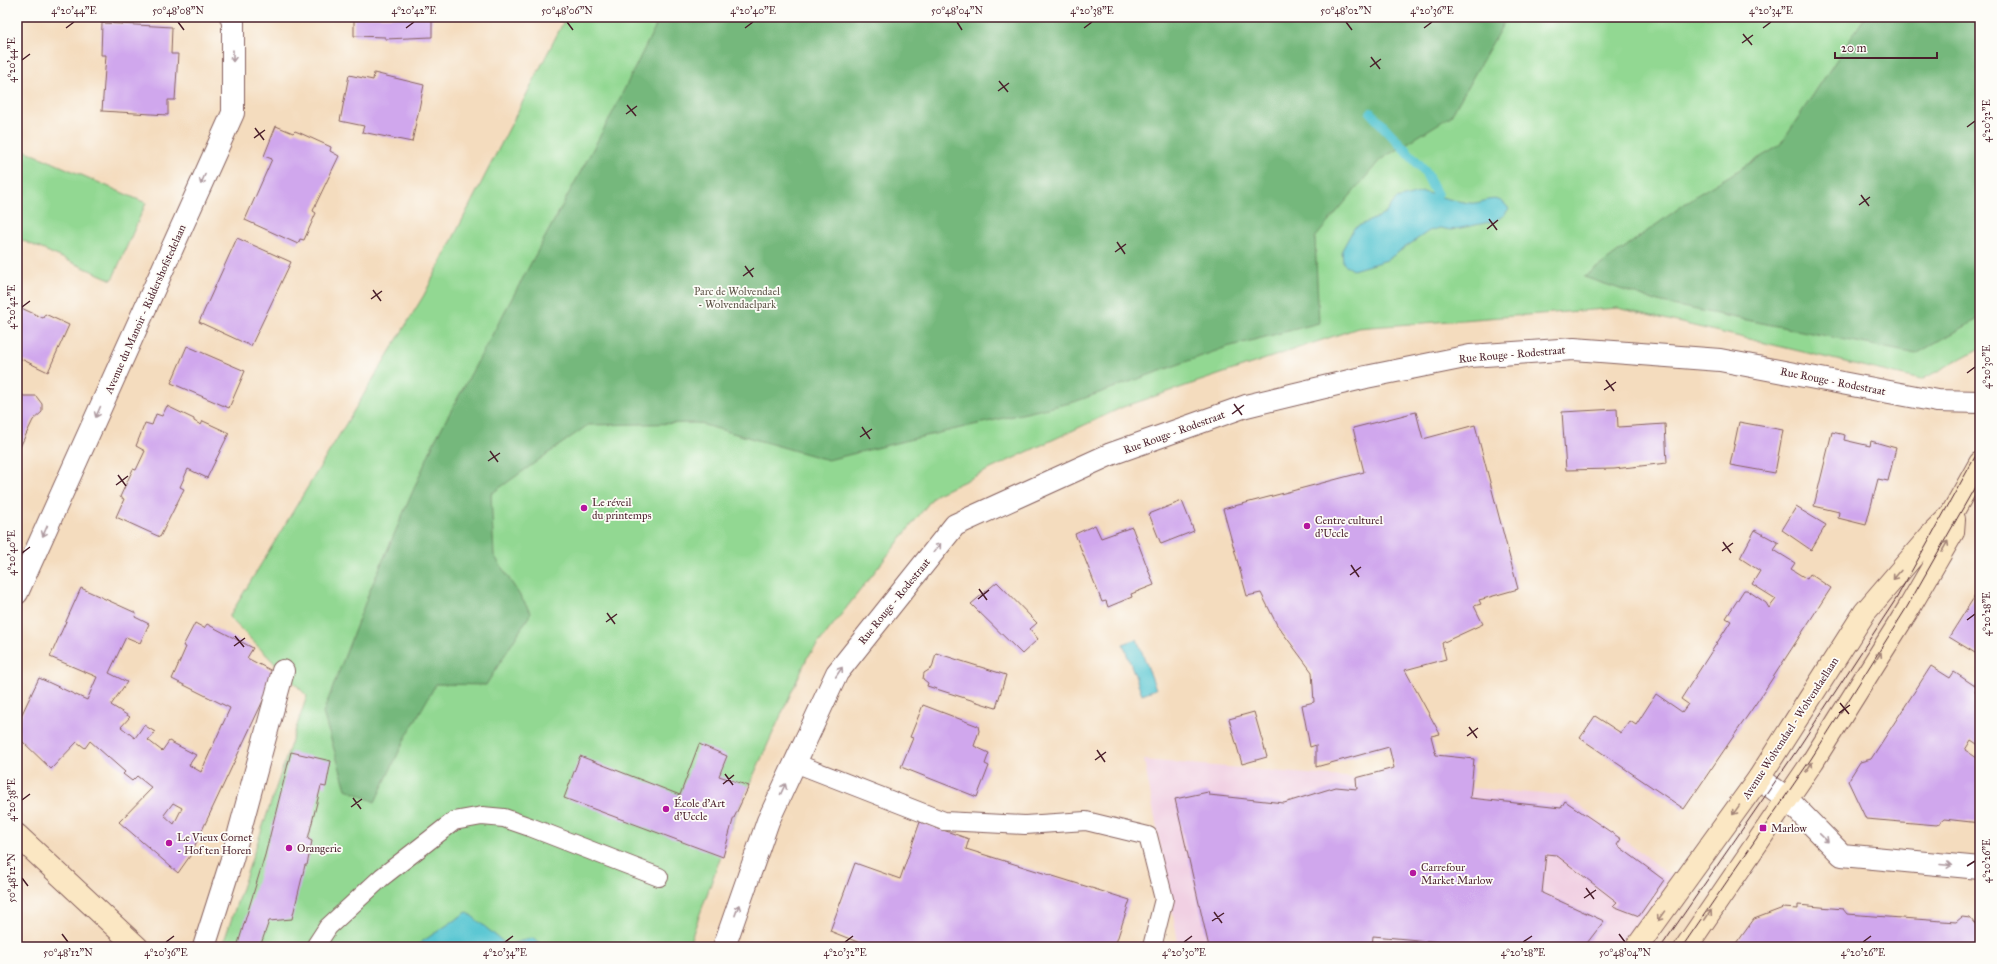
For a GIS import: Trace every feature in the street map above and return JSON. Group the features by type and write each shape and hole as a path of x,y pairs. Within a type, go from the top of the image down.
{"street":[{"name":"Avenue du Manoir - Riddershofstedelaan","path":"17,593 233,113 233,22 231,17"},
{"name":"Rue Rouge - Rodestraat","path":"724,947 768,821 837,673 955,525 1111,454 1246,406 1366,377 1470,356 1574,349 1720,360 1937,401 1980,402"},
{"name":"Avenue Wolvendael - Wolvendaellaan","path":"1637,947 1759,778 1865,612 1931,535 1951,515 1980,463"},
{"path":"1686,947 1787,800 1850,703 1953,532 1954,519 1951,515"},
{"path":"204,947 232,859 283,671"},
{"path":"1759,778 1787,800 1842,856 1980,868"},
{"path":"17,835 137,947"}],"lane":[{"path":"795,763 944,821 1025,825 1086,821 1148,836 1164,899 1152,947"},
{"path":"315,947 328,927 382,877 454,821 482,816 504,818 659,877"}],"shaded area":[{"path":"1144,760 1567,796 1676,880 1625,947 1179,947"}],"green space":[{"name":"Parc de Wolvendael - Wolvendaelpark","path":"566,17 1980,17 1980,348 1921,380 1618,308 1358,328 1123,407 935,495 807,658 736,814 688,947 222,947 307,696 229,617 424,295"},
{"path":"660,17 1507,17 1451,116 1380,160 1315,238 1319,323 1227,347 1074,402 828,460 697,423 588,425 491,494 494,555 531,613 486,685 436,684 406,737 375,802 346,789 323,713 370,590 435,440 613,112"},
{"path":"1865,17 1980,17 1980,318 1916,354 1662,303 1584,277 1697,195 1779,146"},
{"path":"17,147 146,203 112,280 17,238"}],"water":[{"path":"1423,192 1451,200 1469,203 1495,199 1504,203 1509,209 1503,216 1495,221 1451,230 1440,228 1429,231 1387,260 1353,270 1343,263 1342,250 1354,228 1385,214 1396,199"},
{"path":"1137,639 1156,689 1142,694 1123,644"},
{"path":"467,912 507,945 532,938 546,947 410,947 417,945"}],"building":[{"path":"354,17 432,17 432,37 385,39 385,37 354,36"},
{"path":"102,23 172,27 171,54 178,54 175,100 168,100 168,115 102,111 106,55 101,55"},
{"path":"374,73 424,85 412,142 362,132 364,126 340,121 349,75 373,80"},
{"path":"276,126 293,133 295,131 331,147 330,151 339,156 315,206 313,211 316,213 304,240 300,239 298,244 245,220 272,159 264,156"},
{"path":"237,238 291,262 251,346 199,322"},
{"path":"17,306 43,318 45,314 69,325 48,372 17,357"},
{"path":"187,346 245,371 229,408 171,383"},
{"path":"17,393 24,396 36,396 42,404 42,412 33,420 20,447 17,445"},
{"path":"167,406 194,419 194,421 201,425 203,421 229,433 207,478 188,469 180,487 184,489 160,537 116,517 124,499 120,497 133,469 136,470 145,451 136,446 145,423 152,425 156,414 162,416"},
{"path":"1617,409 1618,427 1665,424 1667,463 1614,469 1566,470 1562,412"},
{"path":"1416,412 1423,439 1475,425 1518,589 1479,600 1481,604 1474,606 1483,624 1442,643 1446,659 1405,670 1440,734 1431,736 1436,755 1474,759 1470,798 1561,808 1565,801 1621,839 1617,845 1664,880 1639,916 1613,906 1617,902 1556,855 1546,854 1542,893 1604,921 1584,947 1497,947 1373,936 1372,947 1209,947 1175,799 1208,792 1209,795 1284,803 1336,787 1357,789 1356,778 1394,768 1389,747 1316,767 1316,745 1310,747 1302,705 1314,702 1312,672 1277,625 1261,593 1247,596 1223,509 1364,472 1353,428"},
{"path":"1739,422 1783,430 1775,473 1730,465"},
{"path":"1832,432 1845,435 1844,440 1870,446 1871,441 1896,448 1888,481 1878,479 1866,525 1838,518 1839,512 1814,506"},
{"path":"1182,501 1194,531 1161,544 1149,514"},
{"path":"1796,507 1826,525 1811,550 1782,530"},
{"path":"1095,525 1101,538 1132,527 1154,585 1131,594 1132,597 1108,607 1106,601 1102,602 1075,534"},
{"path":"1755,530 1779,543 1774,550 1795,563 1791,569 1807,579 1810,574 1831,588 1761,696 1684,809 1580,738 1595,716 1621,733 1630,721 1636,725 1656,694 1682,712 1688,704 1681,699 1731,621 1726,618 1744,590 1747,590 1766,603 1769,608 1776,599 1752,584 1760,571 1740,558"},
{"path":"997,582 1037,623 1030,629 1038,639 1022,654 971,604"},
{"path":"81,588 136,613 135,617 149,624 140,643 126,637 109,673 127,682 111,705 130,717 121,727 135,738 144,725 155,732 148,740 162,751 169,741 196,755 189,765 201,772 230,708 172,679 186,647 183,646 195,623 204,628 207,624 253,648 247,658 276,673 190,856 178,873 119,822 152,788 137,776 132,781 123,774 125,772 90,741 85,748 77,742 51,769 22,741 18,728 21,716 39,678 87,700 97,677 50,657","holes":["173,803 182,808 174,824 164,815"]},
{"path":"1980,588 1980,656 1949,637"},
{"path":"936,653 1006,675 996,708 927,686 928,683 923,679 924,673 932,668"},
{"path":"1931,666 1950,678 1954,672 1978,688 1975,692 1980,696 1980,746 1971,740 1965,750 1980,760 1980,777 1978,780 1980,781 1980,823 1944,819 1937,825 1866,819 1848,781 1860,762 1871,759"},
{"path":"923,705 978,726 979,731 974,746 989,753 985,764 989,766 977,797 901,767 913,738 910,737"},
{"path":"1254,712 1267,757 1242,764 1229,719"},
{"name":"École d'Art d'Uccle","path":"699,744 727,756 719,776 749,786 733,820 723,857 564,798 580,756 680,795"},
{"name":"Orangerie","path":"291,752 331,761 326,787 321,786 308,839 312,841 307,865 305,865 292,919 269,921 260,947 237,947 265,855"},
{"path":"920,822 969,839 966,849 1130,900 1114,947 870,947 830,931 855,863 900,879"},
{"path":"1798,905 1843,909 1847,914 1956,922 1962,917 1970,918 1975,924 1980,924 1978,942 1980,942 1980,947 1734,947 1754,919 1783,908 1798,909"}],"waterway":[{"path":"1371,113 1425,171 1437,195"}],"tram line":[{"path":"1661,947 1797,750 1896,599 1980,448"},
{"path":"1682,947 1811,759 1848,701 1907,607 1980,478"}],"place":[{"name":"Le réveil du printemps","path":"584,508"},
{"name":"Centre culturel d'Uccle","path":"1307,526"},
{"name":"École d'Art d'Uccle","path":"666,809"},
{"name":"Marlow","path":"1763,828"},
{"name":"Le Vieux Cornet - Hof ten Horen","path":"169,843"},
{"name":"Orangerie","path":"289,848"},
{"name":"Carrefour Market Marlow","path":"1413,873"}]}
